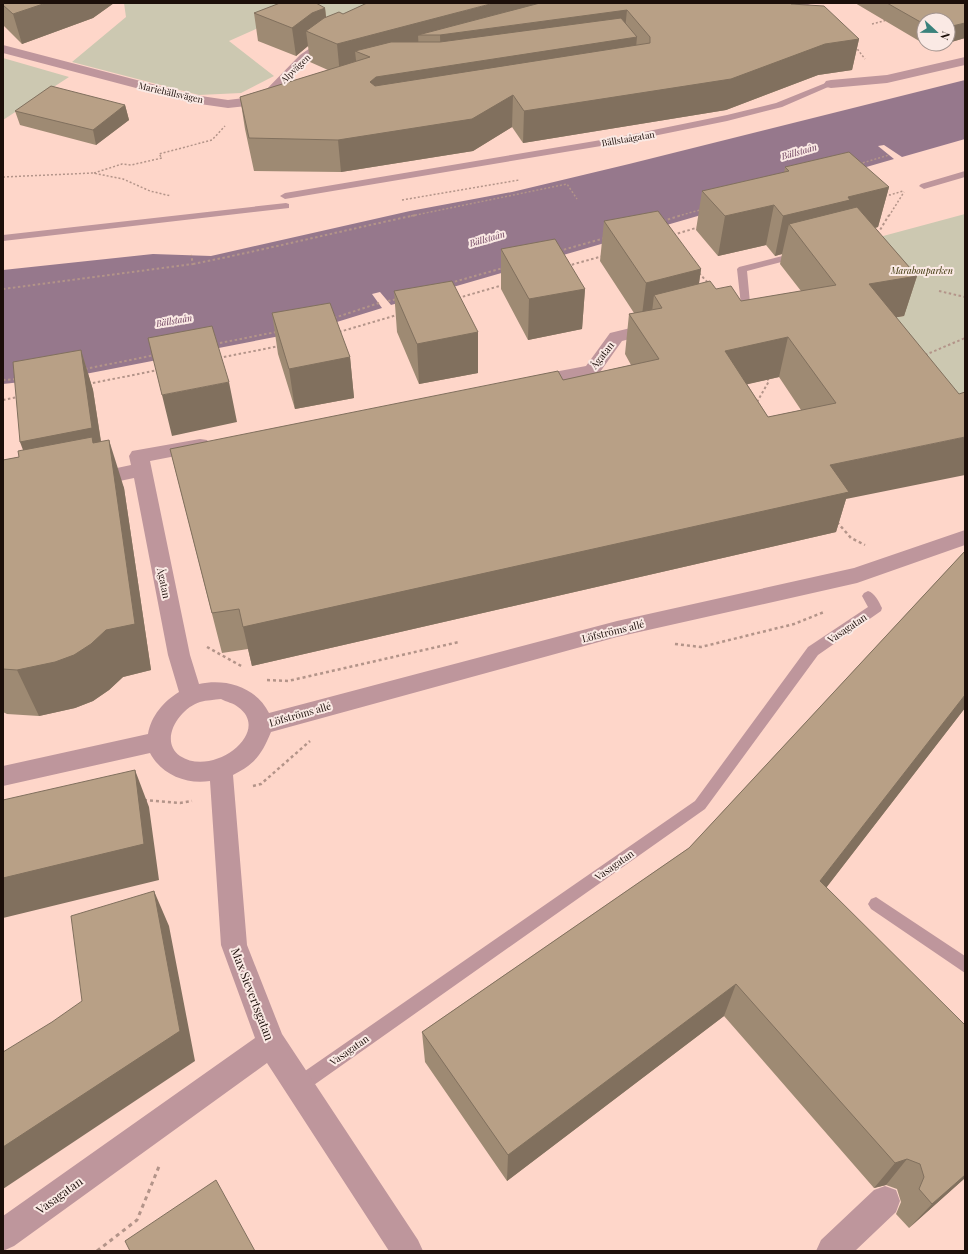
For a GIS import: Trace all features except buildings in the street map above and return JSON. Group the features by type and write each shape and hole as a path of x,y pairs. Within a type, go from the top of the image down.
{"street":[{"path":"774,15 789,15"},
{"name":"Alpvägen","path":"262,102 305,57 322,45 350,33"},
{"name":"Mariehällsvägen","path":"3,49 193,99 228,104 262,102 285,96"},
{"name":"Bällstaågatan","path":"831,84 887,79 965,61"},
{"path":"725,308 745,303"},
{"name":"Ågatan","path":"514,386 592,371 616,337 674,322"},
{"name":"Ågatan","path":"191,695 179,654 141,470 140,456 218,442"},
{"path":"72,484 141,470"},
{"name":"Löfströms allé","path":"260,725 617,629 857,576 965,537"},
{"name":"Löfströms allé","path":"223,690 238,694 250,701 257,712 260,725 258,739 250,752 237,763 221,770 203,773 187,771 173,764 163,754 159,741 160,728 166,715 177,704 191,695 207,691 223,690"},
{"path":"3,776 159,741"},
{"name":"Max Sievertsgatan","path":"221,770 234,944 271,1042 298,1086 407,1251"},
{"name":"Vasagatan","path":"3,1235 271,1042"},
{"path":"832,1251 885,1201"}],"lane":[{"path":"789,15 800,5 808,3"},
{"name":"Bällstaågatan","path":"3,238 286,201 619,140 727,118 779,105 831,84"},
{"path":"924,186 965,174"},
{"path":"745,303 742,269 808,252"},
{"name":"Vasagatan","path":"298,1086 700,805 813,651 876,608 868,596"},
{"path":"876,904 965,965"}],"path":[{"path":"872,24 893,18"},
{"path":"853,44 867,62"},
{"path":"93,173 122,164 131,164 162,158 159,154 212,140 246,102"},
{"path":"859,164 889,155"},
{"path":"3,177 93,173 123,179 150,192 176,197"},
{"path":"3,288 193,264 280,247 336,232 567,184 577,199"},
{"path":"874,234 880,230 904,191 890,195 883,193"},
{"path":"661,221 707,208"},
{"path":"677,241 672,235 702,227"},
{"path":"555,252 608,237"},
{"path":"191,255 193,264"},
{"path":"565,266 603,255"},
{"path":"448,284 509,266"},
{"path":"695,267 722,297 725,308"},
{"path":"450,300 504,284"},
{"path":"939,291 965,297"},
{"path":"388,302 403,297"},
{"path":"330,319 379,304"},
{"path":"336,333 404,313"},
{"path":"208,345 278,331"},
{"path":"925,355 965,338"},
{"path":"213,359 282,345"},
{"path":"920,349 930,361"},
{"path":"85,369 162,354"},
{"path":"83,385 159,370"},
{"path":"753,409 769,381 765,375"},
{"path":"3,380 18,379"},
{"path":"3,400 25,396"},
{"path":"836,520 851,538 870,547"},
{"path":"263,678 270,681 288,681 466,640"},
{"path":"179,654 204,646 250,671"},
{"path":"97,1251 137,1220"}],"green space":[{"path":"124,3 402,3 333,17 287,15 229,41 274,76 241,93 199,95 72,62 126,17"},
{"path":"3,58 69,77 3,120"},
{"name":"Marabouparken","path":"965,214 965,430 858,324 904,316 846,246"}],"water":[{"name":"Bällstaån","path":"965,80 965,139 902,157 884,145 878,146 894,159 391,305 380,292 372,294 382,308 311,330 75,376 3,384 3,270 153,254 211,256 410,211 512,192"}]}
